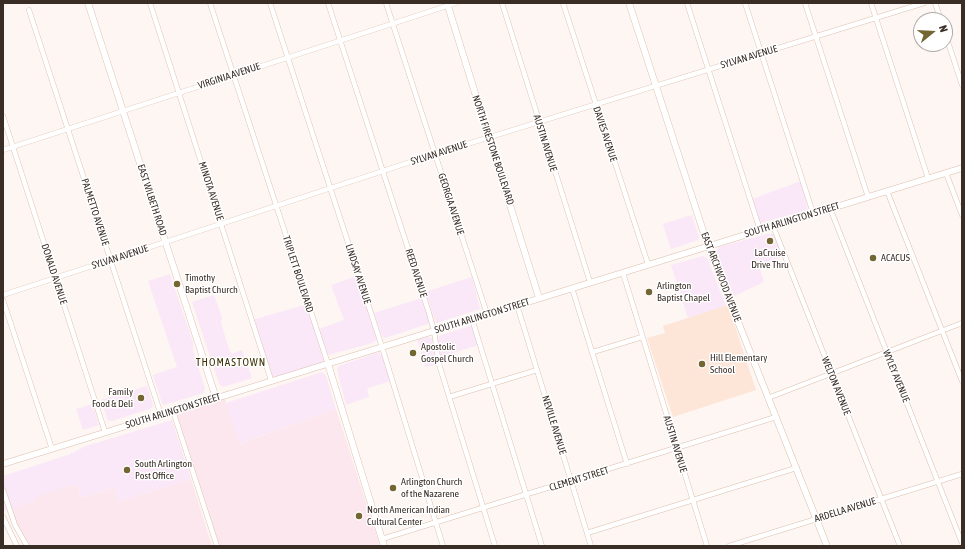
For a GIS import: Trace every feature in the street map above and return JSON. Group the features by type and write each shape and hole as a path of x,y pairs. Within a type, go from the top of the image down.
{"main road":[{"name":"EAST WILBETH ROAD","path":"88,3 216,398"},
{"name":"EAST ARCHWOOD AVENUE","path":"629,3 708,246 827,546"},
{"name":"NORTH FIRESTONE BOULEVARD","path":"447,4 539,298"},
{"name":"SOUTH ARLINGTON STREET","path":"3,464 271,380 328,364 962,168"},
{"name":"TRIPLETT BOULEVARD","path":"328,364 384,546"}],"street":[{"name":"MINOTA AVENUE","path":"150,3 271,380"},
{"name":"TRIPLETT BOULEVARD","path":"210,3 328,364"},
{"name":"LINDSAY AVENUE","path":"270,3 382,347 443,546"},
{"name":"REED AVENUE","path":"328,3 434,331 439,364 495,546"},
{"name":"GEORGIA AVENUE","path":"386,3 487,314"},
{"name":"VIRGINIA AVENUE","path":"3,150 447,4 456,3"},
{"name":"AUSTIN AVENUE","path":"502,3 590,282"},
{"name":"DAVIES AVENUE","path":"563,3 648,264"},
{"path":"687,3 760,230"},
{"path":"745,3 813,213"},
{"path":"805,3 868,197"},
{"path":"871,3 928,178"},
{"name":"SYLVAN AVENUE","path":"3,295 539,121 924,3"},
{"name":"PALMETTO AVENUE","path":"29,10 161,415"},
{"path":"951,52 962,85"},
{"name":"DONALD AVENUE","path":"3,116 105,432"},
{"path":"946,173 962,216"},
{"path":"887,191 962,382"},
{"name":"WYLEY AVENUE","path":"830,208 962,543"},
{"name":"WELTON AVENUE","path":"773,226 900,546"},
{"name":"AUSTIN AVENUE","path":"623,273 707,546"},
{"path":"572,288 628,464"},
{"path":"3,300 52,449"},
{"name":"NEVILLE AVENUE","path":"517,305 591,546"},
{"path":"472,319 542,546"},
{"path":"768,398 962,323"},
{"path":"593,352 642,337"},
{"path":"449,397 537,370"},
{"path":"173,411 217,546"},
{"name":"CLEMENT STREET","path":"382,539 776,417"},
{"path":"587,533 796,468"},
{"name":"ARDELLA AVENUE","path":"729,546 962,474"},
{"path":"3,490 15,525 27,546"},
{"path":"3,517 17,546"}],"shaded area":[{"path":"801,181 808,210 760,223 752,199"},
{"path":"692,215 699,237 698,240 671,249 663,224"},
{"path":"767,234 773,234 783,256 759,267 764,282 732,297 715,254 716,251 719,247"},
{"path":"703,256 707,258 726,306 688,318 671,265"},
{"path":"170,274 193,342 193,350 205,389 203,393 164,405 153,375 177,367 148,281"},
{"path":"357,276 377,340 372,343 328,355 319,329 344,320 331,285"},
{"path":"472,277 480,309 436,323 425,292"},
{"path":"214,295 222,317 221,323 229,349 232,354 242,350 252,378 223,387 219,384 192,302"},
{"path":"422,298 430,323 385,338 382,336 374,313"},
{"path":"308,304 328,364 271,380 252,320"},
{"name":"Hill Elementary School","path":"728,305 756,390 673,417 647,338 665,333 663,326"},
{"path":"470,326 473,327 479,345 439,357 439,336"},
{"path":"428,337 432,338 436,365 425,367 417,339"},
{"path":"379,352 382,356 391,381 367,388 369,397 346,405 337,369 339,366"},
{"path":"322,372 326,376 336,409 238,444 226,403"},
{"path":"147,386 153,405 152,408 108,421 101,400"},
{"path":"224,396 239,444 336,409 380,546 217,546 173,411"},
{"path":"92,404 99,425 83,430 76,409"},
{"path":"172,420 191,479 118,502 113,488 81,498 77,484 35,498 36,501 3,511 3,476 68,455 86,446"},
{"path":"191,479 212,546 29,546 18,527 12,508 36,501 35,497 77,484 81,498 114,488 118,502"}],"place":[{"name":"LaCruise Drive Thru","path":"770,241"},
{"name":"ACACUS","path":"873,258"},
{"name":"Timothy Baptist Church","path":"177,284"},
{"name":"Arlington Baptist Chapel","path":"649,292"},
{"name":"Apostolic Gospel Church","path":"413,353"},
{"name":"Hill Elementary School","path":"702,364"},
{"name":"Family Food & Deli","path":"141,398"},
{"name":"South Arlington Post Office","path":"127,470"},
{"name":"Arlington Church of the Nazarene","path":"393,488"},
{"name":"North American Indian Cultural Center","path":"359,516"}],"district":[{"name":"THOMASTOWN","path":"231,363"}]}
